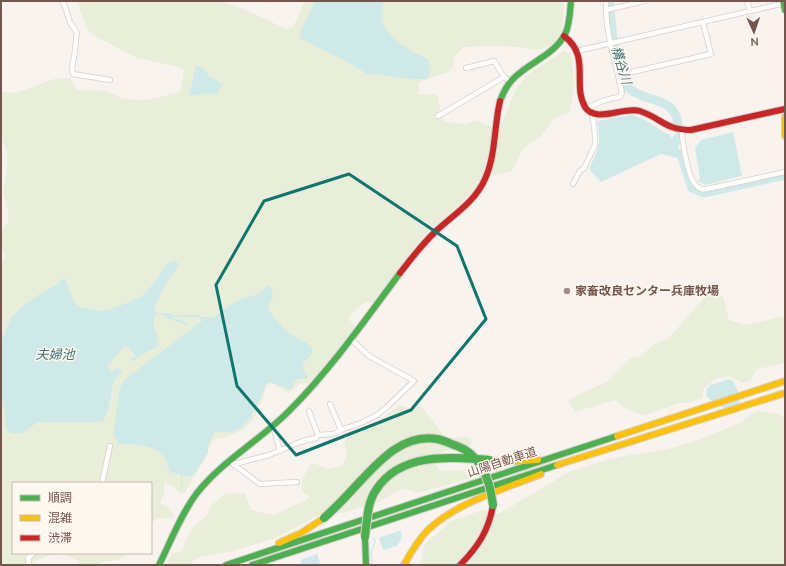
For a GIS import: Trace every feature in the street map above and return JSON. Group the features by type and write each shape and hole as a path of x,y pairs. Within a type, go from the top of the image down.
{"main road":[{"path":"159,565 195,496 212,477 232,463 298,402 331,365 428,238 470,201 480,189 487,173 500,101 507,79 554,49 564,36 569,22 570,1"},
{"path":"564,36 572,41 577,51 582,78 582,101 590,112 599,114 628,109 638,110 648,114 666,126 682,130 691,130 783,108 785,109"},
{"path":"785,116 785,136"},
{"name":"山陽自動車道","path":"227,565 785,381"},
{"name":"山陽自動車道","path":"252,565 602,450 785,393"},
{"path":"227,565 288,540 324,518 338,506 374,466 392,450 412,440 433,438 454,444 472,455 485,472 490,482 493,505 489,527 484,538 460,565"},
{"path":"404,565 417,541 433,525 444,517 467,505 602,450"},
{"path":"366,565 365,537 367,512 372,495 382,482 395,470 412,462 431,458 459,457 507,462 545,460"}],"street":[{"path":"62,1 70,22 77,33 75,40 75,56 72,64 73,74 110,80"},
{"path":"573,184 580,171 584,168 595,145 596,137 593,118 589,107 597,105 605,100 620,97 622,93 621,74 613,43 609,9 606,1"},
{"path":"609,9 645,1"},
{"path":"747,1 750,11"},
{"path":"577,51 784,4"},
{"path":"621,74 711,54 703,22"},
{"path":"438,116 507,79 494,61 466,68"},
{"path":"682,130 684,152 687,163 694,184 702,190 785,172"},
{"path":"232,463 268,455 316,438 318,435 334,434 361,423 377,415 414,382 369,356 351,339"},
{"path":"330,404 341,430"},
{"path":"309,411 318,435"},
{"path":"273,426 280,450"},
{"path":"102,482 110,446"},
{"path":"232,463 262,484 297,482"},
{"path":"29,565 28,558 33,554"}],"highlighted area":[{"path":"349,174 457,246 486,319 411,410 296,455 237,386 216,285 264,201"}],"green space":[{"path":"77,1 219,1 244,9 286,29 293,27 305,1 564,1 563,23 559,36 555,42 549,46 536,50 521,47 463,47 454,58 453,68 449,70 449,72 419,82 418,94 437,94 443,122 466,124 477,120 491,127 500,128 516,89 527,75 564,51 571,54 574,77 573,90 569,113 556,117 541,136 523,149 512,171 492,175 493,150 489,150 483,173 475,189 463,202 427,233 375,303 366,301 348,318 356,328 310,384 300,383 289,393 271,383 267,386 259,409 246,427 229,436 213,440 208,449 209,452 185,492 180,493 171,485 164,482 164,493 161,504 170,509 174,518 159,518 152,522 152,482 12,482 12,554 57,554 43,557 33,565 1,565 1,264 5,257 1,245 1,232 8,221 9,216 3,192 7,171 7,152 1,137 1,91 12,93 18,92 57,78 70,78 77,90 105,91 124,99 146,100 180,92 184,70 175,66 137,58 93,35 87,29"},
{"path":"708,293 723,297 729,320 747,325 785,316 785,363 757,369 750,381 743,383 730,376 717,378 704,388 702,398 689,403 678,403 644,416 625,408 615,400 575,412 568,400 608,381 631,358 641,356 654,344 668,339"},
{"path":"399,405 409,408 421,407 443,435 450,438 467,436 473,442 468,448 445,451 430,457 440,471 462,470 471,478 418,493 402,488 379,502 342,513 321,514 273,539 232,551 196,558 190,565 166,565 172,553 181,552 192,528 207,515 212,505 224,494 245,493 251,510 274,515 306,500 310,496 301,491 303,477 312,463 330,469 343,465 347,455 344,441 357,432 377,423"},
{"path":"756,411 774,413 785,417 785,565 420,565 425,544 453,520 483,510 499,514 569,472 607,460 668,449 696,441 740,423"},
{"path":"57,554 128,554 118,560 103,562 96,565 81,565 77,560"}],"water":[{"path":"316,1 384,1 381,15 385,27 401,44 429,60 430,74 427,79 411,79 374,74 368,75 355,66 299,38 301,29"},
{"path":"196,66 203,68 208,75 222,84 217,95 208,93 189,96"},
{"path":"632,115 645,120 671,135 669,146 666,147 663,153 601,182 589,169 595,156 599,140 597,121"},
{"path":"733,132 742,176 705,185 698,181 700,179 695,148 701,140"},
{"name":"夫婦池","path":"173,261 177,262 179,265 160,294 155,311 158,313 173,315 214,317 241,299 259,294 268,285 273,295 268,309 289,333 312,347 312,353 303,364 303,370 308,376 307,378 297,379 292,383 294,386 290,390 271,382 267,383 254,412 244,425 231,432 215,432 209,444 208,452 195,473 191,476 182,476 181,492 181,476 170,472 166,460 162,455 145,446 120,444 113,436 119,393 124,380 203,320 197,317 172,317 181,320 189,325 188,326 162,315 155,314 154,326 159,346 133,361 131,358 136,356 126,345 107,366 111,372 116,368 118,370 120,369 122,372 113,384 109,408 103,421 38,422 21,434 11,433 6,429 5,412 1,399 1,342 11,318 23,306 41,293 59,284 60,280 65,278 72,298 78,306 99,311 117,307 141,297 155,282 167,264"},
{"path":"729,379 733,381 738,391 740,408 736,413 728,412 706,396 707,388 711,385"},
{"path":"401,530 402,537 397,546 383,550 379,538"},
{"path":"317,554 320,563 319,565 302,565 300,560"}],"waterway":[{"name":"構谷川","path":"609,1 613,38 624,82 630,89 637,93 670,107 675,114 678,124"},
{"name":"構谷川","path":"670,142 674,145 679,136"},
{"path":"664,150 681,154 692,188 704,193 785,175"},
{"path":"372,565 371,552 375,542 374,538"}],"traffic: fast":[{"path":"500,101 505,89 519,73 556,47 562,40 566,32 570,16 571,1"},
{"path":"783,1 785,10"},
{"path":"159,565 181,519 197,493 218,470 279,421 320,378 400,273"},
{"path":"226,565 617,436"},
{"path":"324,518 389,453 411,441 424,438 444,441 466,450 473,456 479,462 487,478 493,505"},
{"path":"365,537 368,512 373,495 386,478 398,469 412,463 443,458 489,460"},
{"path":"252,565 557,465"},
{"path":"365,537 366,565"}],"traffic: slow":[{"path":"785,117 785,136"},
{"path":"617,436 785,381"},
{"path":"557,465 785,393"},
{"path":"489,460 507,462 538,460"},
{"path":"404,565 421,538 440,520 482,497 541,474"},
{"path":"279,543 301,533 324,518"}],"traffic: jam":[{"path":"564,36 577,52 580,70 581,98 585,107 590,112 596,114 611,114 633,110 640,111 669,126 691,130 785,109"},
{"path":"400,273 426,241 463,208 476,195 481,187 489,170 500,101"},
{"path":"460,565 482,538 489,522 493,505"}],"place":[{"name":"家畜改良センター兵庫牧場","path":"567,291"}]}
